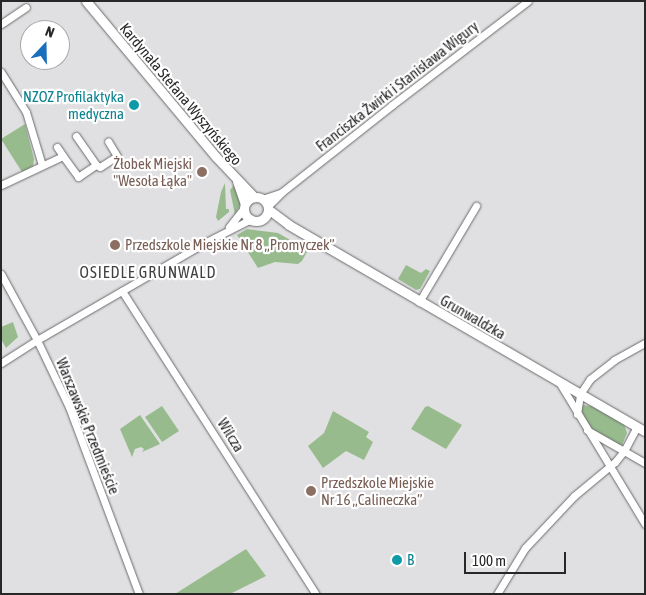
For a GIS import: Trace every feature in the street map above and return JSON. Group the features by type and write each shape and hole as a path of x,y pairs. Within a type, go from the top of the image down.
{"street":[{"name":"Kardynała Stefana Wyszyńskiego","path":"86,1 237,180 263,206"},
{"name":"Franciszka Żwirki i Stanisława Wigury","path":"263,206 440,67 528,1"},
{"path":"1,24 26,7"},
{"path":"1,72 26,112 42,165"},
{"path":"76,136 96,165 100,167 117,156 108,141"},
{"path":"57,147 78,177 96,165"},
{"path":"1,185 63,156"},
{"name":"Kardynała Stefana Wyszyńskiego","path":"237,180 245,206 245,213 251,220"},
{"path":"1,363 37,340 227,230 251,220 260,220 263,206 245,206 227,230"},
{"name":"Grunwaldzka","path":"263,206 289,225 419,302 641,429"},
{"path":"419,302 476,206"},
{"name":"Warszawskie Przedmieście","path":"1,274 37,340 69,407 139,594"},
{"name":"Wilcza","path":"122,291 316,594"},
{"path":"577,414 580,394 590,379 645,344"},
{"path":"559,382 645,524"},
{"path":"497,594 509,577 521,554 541,530 574,496 609,467 641,429"},
{"path":"587,430 645,463"}],"green space":[{"path":"25,124 34,159 33,166 22,172 1,139"},
{"path":"225,183 226,209 229,209 229,212 218,221 216,217 221,192"},
{"path":"234,185 241,203 235,215 230,190"},
{"path":"247,229 278,233 306,249 307,252 298,264 275,262 258,268 237,235"},
{"path":"406,265 421,273 426,269 430,271 420,289 416,290 398,279"},
{"path":"13,322 18,337 6,348 1,339 1,327"},
{"path":"582,405 592,406 624,424 627,433 622,445 618,445 592,429 582,415"},
{"path":"162,406 179,431 162,442 145,417"},
{"path":"428,406 462,425 446,449 411,429 425,407"},
{"path":"333,411 369,432 366,437 373,442 364,460 346,451 323,468 308,446 324,433"},
{"path":"140,415 160,444 142,452 144,449 141,447 135,449 132,457 120,429"},
{"path":"246,549 266,576 230,594 175,594"}],"place":[{"name":"NZOZ Profilaktyka medyczna","path":"134,105"},
{"name":"Żłobek Miejski \"Wesoła Łąka\"","path":"202,172"},
{"name":"Przedszkole Miejskie Nr 8 „Promyczek”","path":"115,245"},
{"name":"Przedszkole Miejskie Nr 16 „Calineczka”","path":"311,491"},
{"name":"B","path":"397,560"}],"district":[{"name":"OSIEDLE GRUNWALD","path":"148,272"}]}
